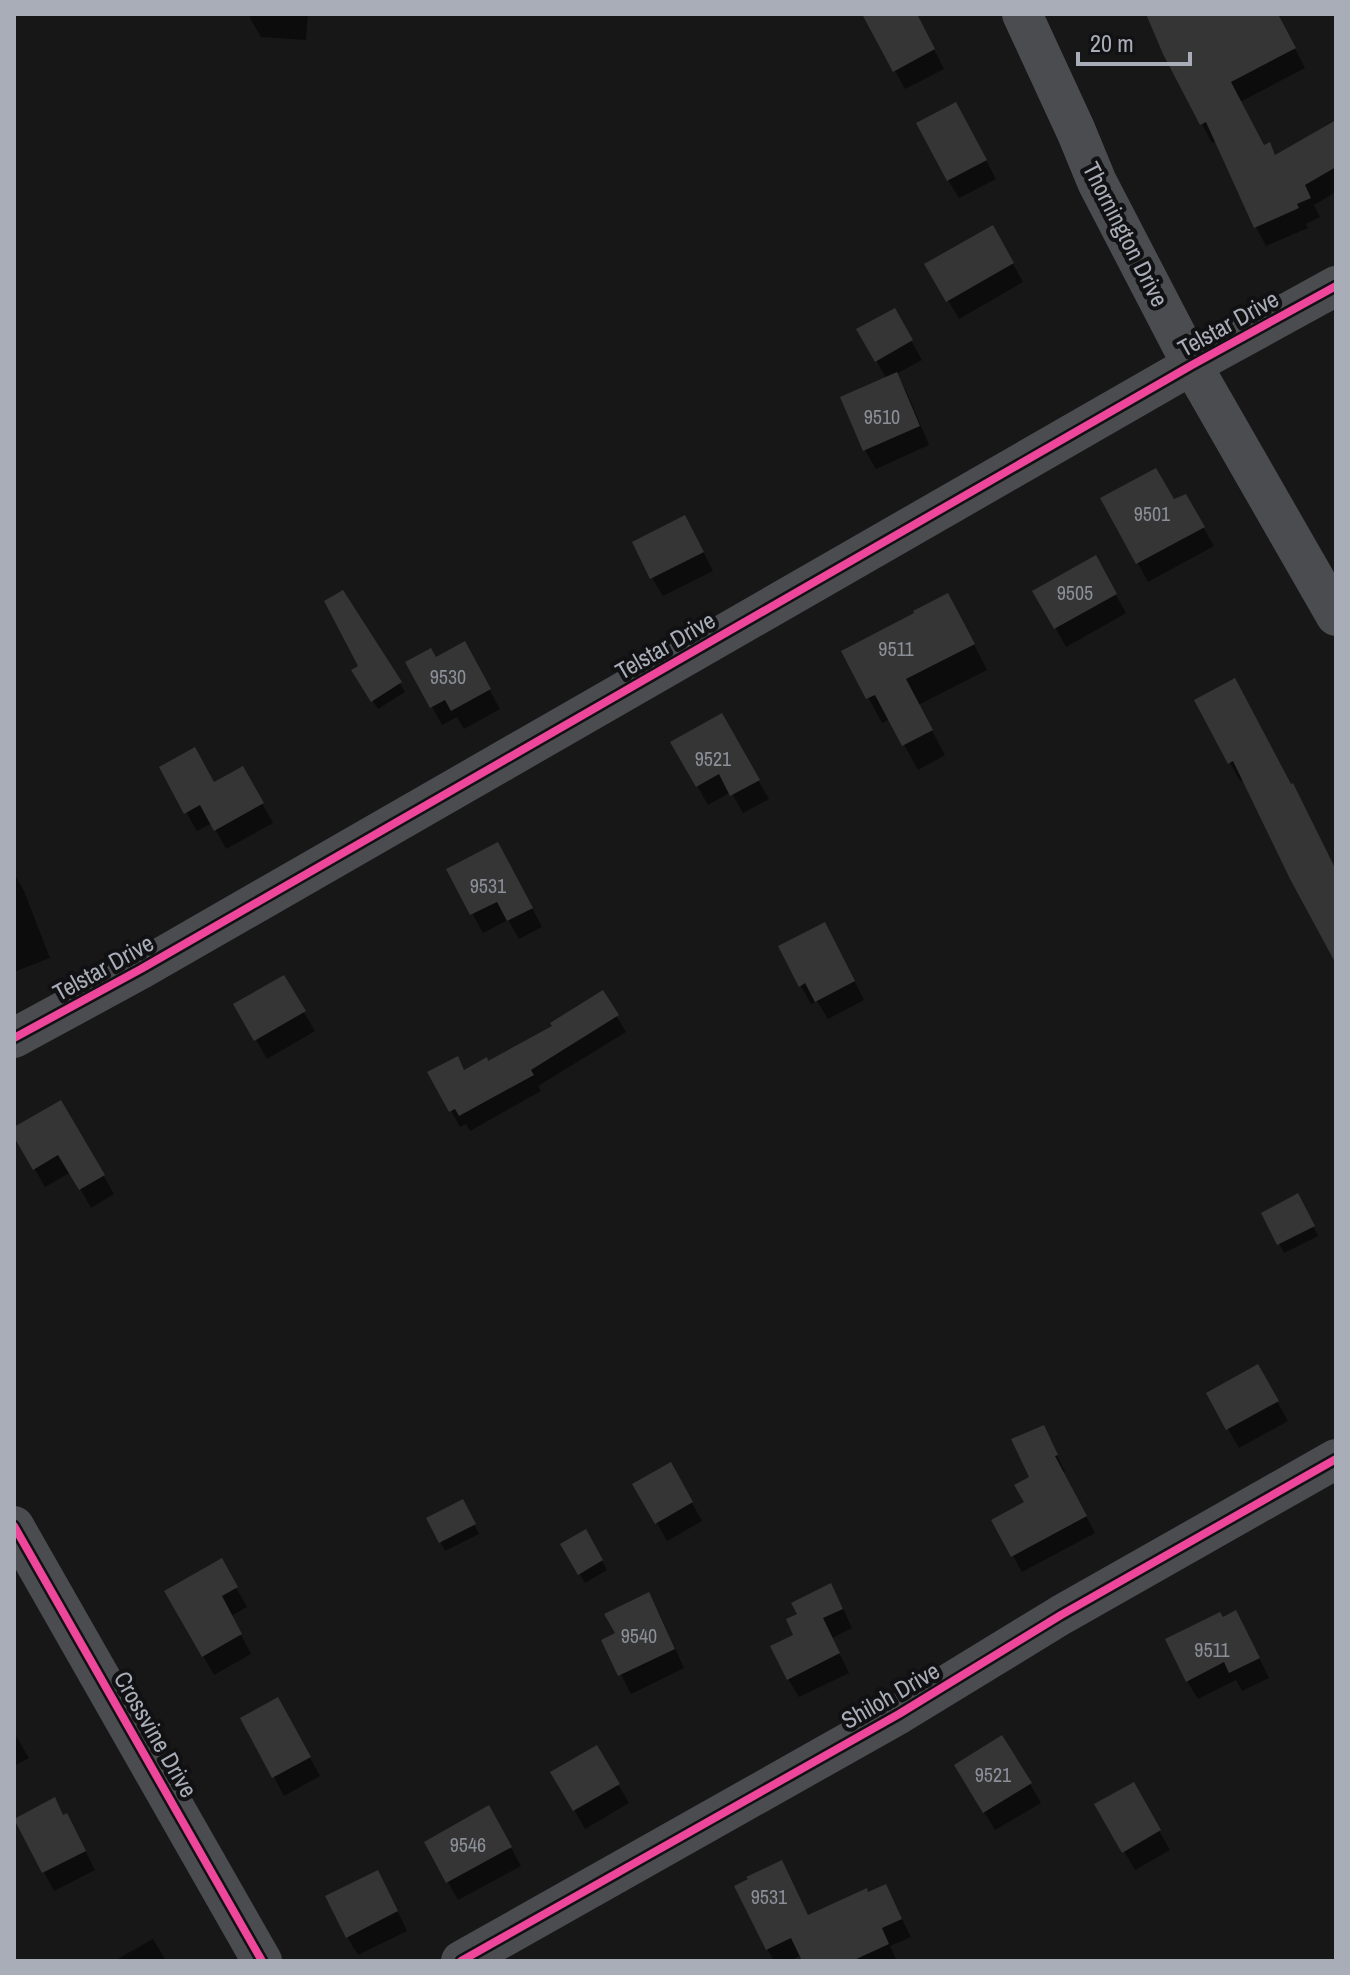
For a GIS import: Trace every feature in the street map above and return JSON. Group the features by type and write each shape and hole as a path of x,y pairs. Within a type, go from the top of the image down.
{"street":[{"name":"Thornington Drive","path":"1022,14 1097,182 1192,365 1336,616"},
{"name":"Telstar Drive","path":"14,1038 141,969 1192,365 1336,286"},
{"name":"Shiloh Drive","path":"461,1961 899,1714 1061,1615 1336,1459"},
{"name":"Crossvine Drive","path":"14,1526 262,1961"}],"building":[{"path":"862,14 917,14 935,49 893,72"},
{"path":"1146,14 1278,14 1296,48 1231,82 1264,145 1270,142 1275,155 1336,120 1336,167 1305,185 1311,198 1297,204 1299,208 1254,228 1206,122 1200,125"},
{"path":"956,102 987,160 947,181 916,123"},
{"path":"993,225 1014,263 946,302 924,264"},
{"path":"895,308 913,340 875,362 856,329"},
{"path":"897,372 920,426 863,451 840,397"},
{"path":"1156,468 1174,499 1186,494 1205,527 1136,564 1100,498"},
{"path":"685,515 704,552 650,579 632,542"},
{"path":"1096,555 1117,594 1054,629 1032,591"},
{"path":"343,590 402,682 371,702 351,670 358,666 324,601"},
{"path":"948,593 975,644 906,679 933,730 902,746 875,695 866,699 841,651"},
{"path":"465,641 491,689 451,711 445,700 430,708 405,662 431,648 436,657"},
{"path":"1235,678 1293,783 1336,870 1336,964 1290,879 1233,761 1228,764 1194,700"},
{"path":"722,713 760,780 730,796 719,774 696,787 670,742"},
{"path":"195,747 214,782 243,766 264,803 214,831 200,805 184,814 159,767"},
{"path":"498,842 533,908 507,921 497,902 470,915 446,869"},
{"path":"825,922 855,981 815,1002 805,983 799,987 778,946"},
{"path":"284,975 306,1011 254,1041 233,1004"},
{"path":"603,990 619,1015 531,1070 534,1075 459,1116 455,1109 449,1112 427,1072 458,1056 464,1070 487,1057 488,1061 552,1026 550,1023"},
{"path":"61,1100 105,1175 79,1190 58,1155 33,1170 14,1137 14,1127"},
{"path":"1298,1193 1315,1226 1277,1245 1261,1213"},
{"path":"1258,1364 1279,1401 1226,1430 1206,1393"},
{"path":"1044,1425 1058,1455 1055,1456 1087,1516 1011,1557 991,1520 1024,1502 1014,1485 1029,1477 1011,1439"},
{"path":"671,1462 693,1502 655,1524 632,1484"},
{"path":"463,1499 476,1524 439,1543 426,1518"},
{"path":"586,1529 603,1560 578,1575 560,1544"},
{"path":"222,1558 238,1587 222,1596 242,1634 202,1657 164,1591"},
{"path":"831,1583 843,1609 823,1618 840,1653 787,1680 770,1646 793,1635 786,1619 797,1614 791,1603"},
{"path":"649,1592 675,1649 618,1676 601,1640 615,1633 604,1614"},
{"path":"1236,1610 1260,1658 1229,1673 1224,1662 1186,1682 1165,1639 1220,1612 1223,1617"},
{"path":"278,1697 311,1757 272,1778 240,1718"},
{"path":"1002,1735 1032,1783 983,1813 954,1765"},
{"path":"597,1745 620,1784 573,1811 550,1772"},
{"path":"1134,1782 1161,1830 1122,1853 1094,1804"},
{"path":"55,1797 63,1815 67,1813 86,1851 42,1873 14,1819"},
{"path":"489,1805 512,1847 446,1883 424,1842"},
{"path":"782,1860 808,1915 867,1888 868,1892 886,1884 902,1919 882,1928 889,1944 852,1961 802,1961 791,1938 766,1950 734,1886"},
{"path":"378,1870 398,1911 346,1938 325,1896"}],"cycle path":[{"path":"14,1038 141,969 1192,365 1336,286"},
{"path":"461,1961 899,1714 1061,1615 1336,1459"},
{"path":"14,1526 262,1961"}]}
